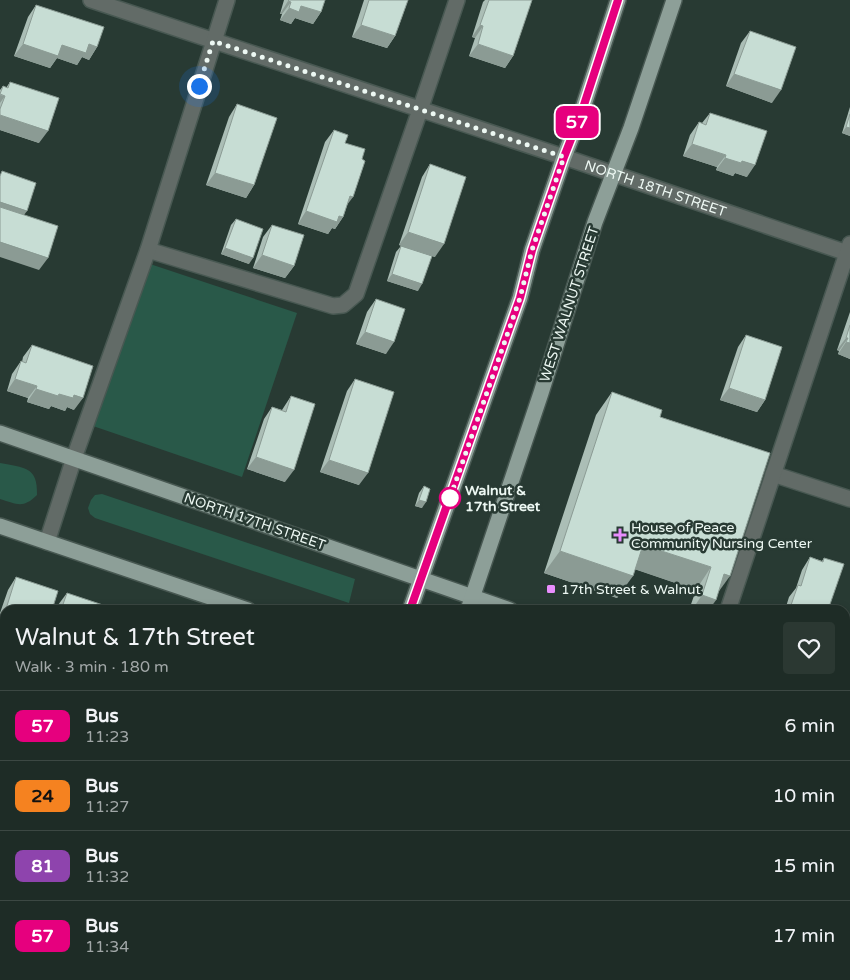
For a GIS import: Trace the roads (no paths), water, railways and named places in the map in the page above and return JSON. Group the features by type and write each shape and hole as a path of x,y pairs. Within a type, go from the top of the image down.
{"main road":[{"path":"412,605 520,298 532,250 582,111 618,0"},
{"name":"WEST WALNUT STREET","path":"470,604 595,222 631,128 674,0"},
{"name":"NORTH 17TH STREET","path":"0,433 421,579 470,604"},
{"path":"0,526 230,605"}],"street":[{"name":"NORTH 18TH STREET","path":"90,0 613,174 849,250"},
{"path":"47,542 74,458 148,250 227,0"},
{"path":"148,250 333,306 344,305 356,294 457,0"},
{"path":"730,605 849,250"},
{"path":"773,474 850,499"}],"place":[{"name":"Walnut & 17th Street","path":"450,498"},
{"name":"House of Peace Community Nursing Center","path":"620,535"},
{"name":"17th Street & Walnut","path":"551,589"}]}
